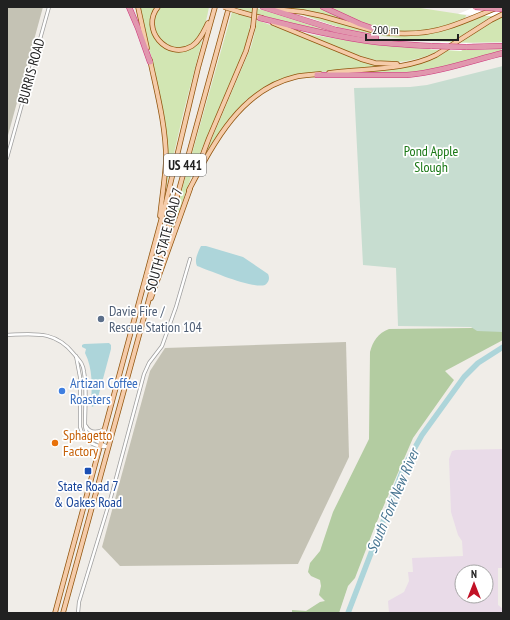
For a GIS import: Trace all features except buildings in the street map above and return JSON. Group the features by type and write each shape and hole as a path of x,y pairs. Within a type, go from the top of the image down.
{"highway":[{"path":"129,7 150,62"},
{"path":"262,7 336,30 391,41 432,46"},
{"path":"323,7 360,24 383,32"},
{"path":"475,7 503,9"},
{"path":"260,18 300,28 384,43 466,47 503,46"},
{"path":"317,75 421,74 503,53"}],"main road":[{"path":"138,7 163,121 165,140 166,160 159,230"},
{"path":"158,7 153,15 152,21 154,34 162,44 173,49 185,49 196,43 212,16"},
{"name":"SOUTH STATE ROAD 7","path":"55,613 159,230 196,75 215,7"},
{"path":"224,7 260,18 361,59 375,63 409,64"},
{"name":"SOUTH STATE ROAD 7","path":"63,613 229,7"},
{"path":"142,322 206,144 246,51 253,27 255,7"},
{"path":"262,7 322,16 371,30 411,34 440,30 498,7"},
{"path":"189,190 209,153 243,106 273,84 302,76 409,64 427,59 503,14"},
{"path":"78,527 81,532 82,540"}],"street":[{"name":"BURRIS ROAD","path":"7,158 48,7"},
{"path":"78,613 79,602 111,497 144,374 149,363 162,346 176,307 190,259"},
{"path":"7,335 40,334 52,337 62,341 82,362 85,380 85,429 88,434 100,445"},
{"path":"76,356 80,378 80,427 82,434 91,443 108,447"},
{"path":"80,387 85,394"},
{"path":"85,424 91,432 97,432 105,429"}],"shaded area":[{"path":"7,7 43,7 7,139"},
{"path":"346,342 349,457 298,564 120,566 102,547 150,371 165,348"},
{"path":"503,449 503,568 498,568 498,605 503,609 503,613 389,613 388,601 404,592 409,581 408,572 413,572 412,558 463,556 462,541 458,535 451,512 449,459 452,451"}],"green space":[{"path":"140,7 156,7 151,20 151,30 155,39 166,47 172,50 195,45 202,41 166,188 167,140 164,114"},
{"path":"160,7 209,7 207,18 199,36 191,44 182,47 173,47 164,43 158,36 155,28 155,18"},
{"path":"233,7 249,7 263,10 326,31 278,20"},
{"path":"278,7 318,7 346,21 300,10"},
{"path":"327,7 414,7 466,15 465,19 443,27 419,31 395,32 366,25"},
{"path":"232,12 251,18 249,32 244,50 197,160 169,240 168,239"},
{"path":"302,13 375,33 396,35 431,33 452,28 482,15 492,16 452,42 403,39 376,35 341,28 300,14"},
{"path":"499,17 503,17 503,42 460,43"},
{"path":"257,20 384,66 301,74 284,78 264,87 246,100 229,121 205,158 204,157 251,47"},
{"path":"306,34 378,45 440,50 413,60 389,62 352,53"},
{"path":"501,49 501,51 422,72 351,73 405,67 448,50"},
{"name":"Pond Apple Slough","path":"503,66 503,332 477,331 471,327 398,326 396,268 363,265 354,88 410,87 427,85"},
{"path":"503,326 503,340 445,371 454,380 413,438 375,526 355,578 348,586 339,613 292,613 292,610 306,611 320,602 325,601 319,595 321,586 320,580 311,576 308,572 310,563 320,551 333,512 369,439 370,352 376,338 389,329"}],"water":[{"path":"201,246 206,246 243,257 268,274 268,281 265,285 259,286 231,279 197,266 196,259"},
{"path":"109,343 111,345 111,349 96,405 92,407 91,371 85,353 86,349 82,347 82,345"}],"pier":[{"path":"475,7 503,7 503,17 458,14"},
{"path":"441,42 473,43 461,51 429,49"}],"waterway":[{"name":"South Fork New River","path":"348,613 404,467 422,435 464,377 478,363 503,347"}],"place":[{"name":"Davie Fire / Rescue Station 104","path":"101,319"},
{"name":"Artizan Coffee Roasters","path":"62,391"},
{"name":"Sphagetto Factory","path":"55,443"},
{"name":"State Road 7 & Oakes Road","path":"88,471"}]}
